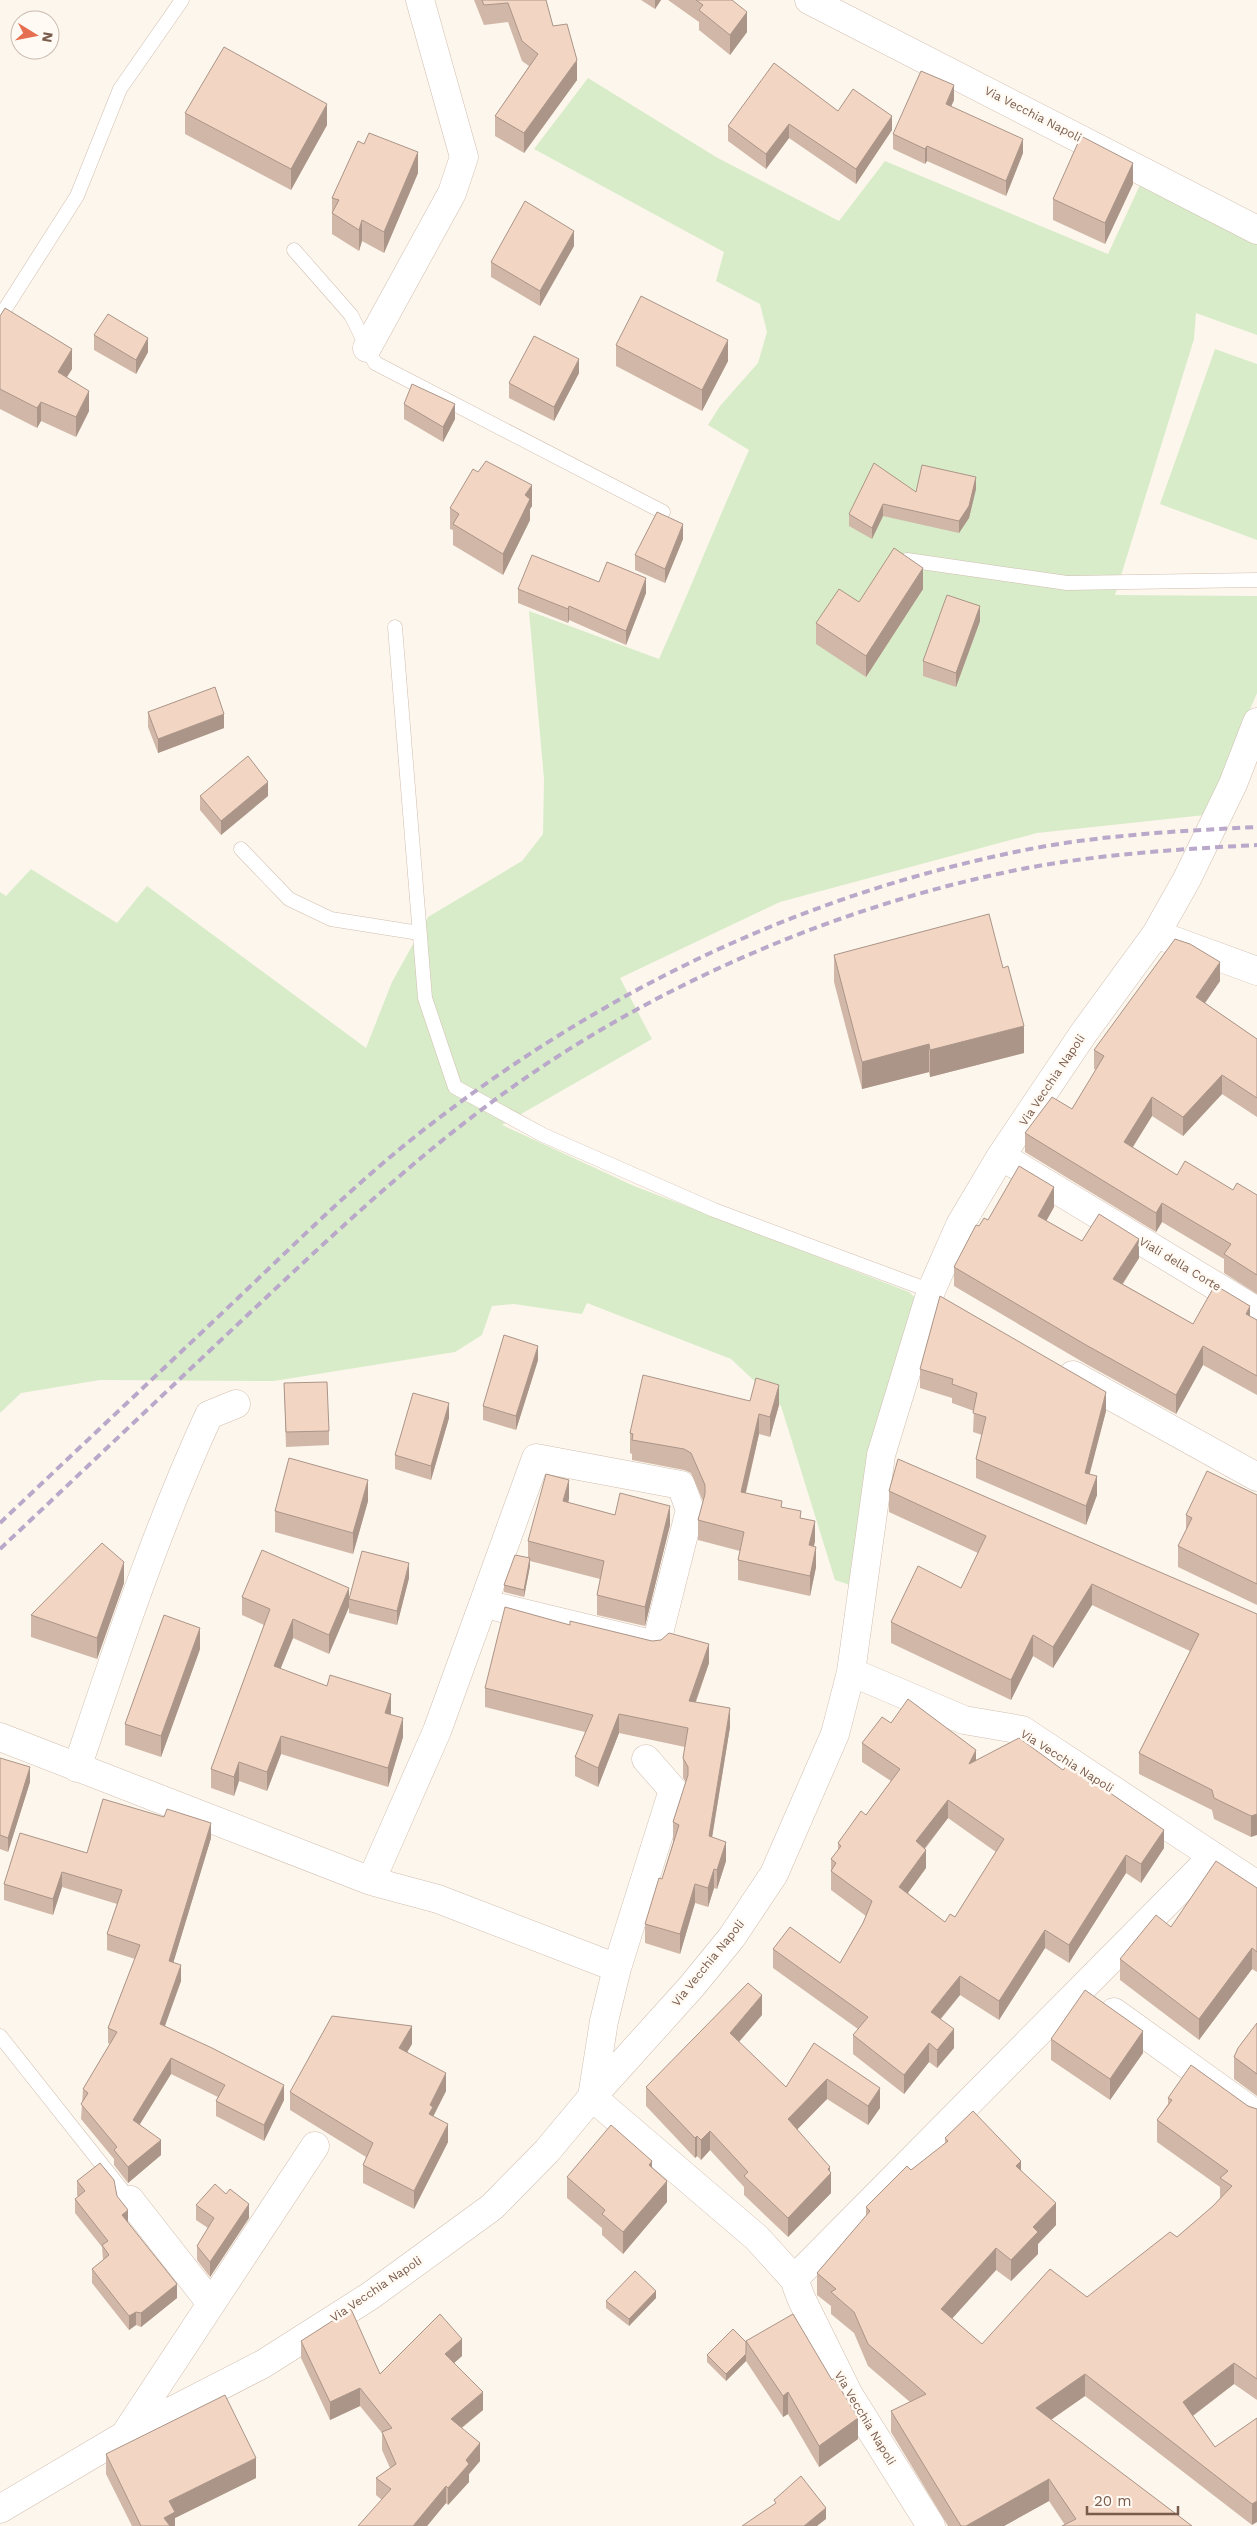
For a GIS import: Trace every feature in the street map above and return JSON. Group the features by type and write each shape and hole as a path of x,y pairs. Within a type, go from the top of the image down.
{"street":[{"path":"367,348 452,193 464,157 420,0"},
{"name":"Via Vecchia Napoli","path":"809,0 1257,230"},
{"name":"Via Vecchia Napoli","path":"0,2509 125,2435 263,2364 370,2296 492,2207 547,2151 732,1938 774,1874 835,1734 852,1672 880,1455 931,1291 960,1225 1001,1156 1083,1034 1156,934 1187,879 1233,784 1257,722"},
{"path":"1156,934 1257,971"},
{"name":"Viali della Corte","path":"1001,1156 1257,1311"},
{"path":"931,1291 956,1306"},
{"path":"1054,1363 1257,1477"},
{"path":"77,1768 116,1653 178,1483 209,1415 236,1404"},
{"path":"880,1455 907,1467"},
{"path":"371,1881 437,1732 485,1604 536,1458 681,1485 690,1510 656,1645 485,1604"},
{"name":"Via Vecchia Napoli","path":"852,1672 964,1720 1022,1730 1257,1885"},
{"path":"0,1737 371,1881 438,1900 617,1968"},
{"path":"592,2097 604,2021 617,1968 673,1790 646,1759"},
{"path":"794,2279 1213,1856"},
{"path":"1082,1989 1257,2115"},
{"name":"Via Vecchia Napoli","path":"592,2097 757,2238 794,2279 800,2298 849,2395 932,2526"},
{"name":"Via Vecchia Napoli","path":"125,2435 210,2302 315,2146"},
{"path":"130,2200 210,2302"}],"lane":[{"path":"0,317 77,196 120,89 182,0"},
{"path":"294,250 351,315 375,363 663,512"},
{"path":"907,560 1066,583 1257,580"},
{"path":"395,627 424,998 455,1086 543,1135 714,1210 931,1291"},
{"path":"242,849 290,899 332,919 419,933"},
{"path":"0,2036 130,2200"}],"green space":[{"path":"588,78 716,157 839,221 885,161 1108,254 1140,185 1257,244 1257,335 1196,313 1194,339 1115,595 1257,596 1257,693 1205,815 1037,833 780,902 620,978 652,1039 502,1125 634,1186 909,1292 918,1300 850,1585 835,1580 781,1406 731,1359 587,1303 582,1314 514,1304 492,1306 482,1335 455,1352 274,1381 100,1380 21,1393 0,1413 0,892 6,896 31,869 117,923 147,886 366,1048 392,982 428,917 522,861 543,834 544,779 529,611 659,659 749,450 708,425 720,406 758,363 767,332 760,304 716,281 724,252 534,149"},
{"path":"1215,349 1257,364 1257,540 1160,504"}],"building":[{"path":"482,0 546,0 553,26 567,24 577,60 524,133 495,116 538,54 522,41 508,3 484,5"},
{"path":"696,0 732,0 747,12 730,35 699,10 703,5"},
{"path":"224,47 327,104 291,169 185,113"},
{"path":"774,63 838,111 853,89 892,116 856,169 789,124 766,154 728,126"},
{"path":"921,71 954,85 946,104 1023,139 1006,181 927,146 925,149 893,134"},
{"path":"369,133 418,152 384,232 362,220 359,230 332,213 339,200 332,198 358,141 364,144"},
{"path":"1081,136 1133,163 1105,223 1053,199"},
{"path":"525,201 574,231 540,291 491,262"},
{"path":"641,296 728,340 702,390 616,345"},
{"path":"5,308 72,349 58,372 89,391 76,417 41,402 37,408 0,389 0,316"},
{"path":"108,314 148,338 136,360 94,335"},
{"path":"534,336 579,359 554,407 509,383"},
{"path":"412,384 455,404 443,427 404,404"},
{"path":"486,461 532,485 525,495 530,499 503,554 453,524 459,514 450,508 473,469 478,472"},
{"path":"874,463 916,492 922,465 976,477 969,506 959,521 883,504 872,528 849,514"},
{"path":"657,512 683,524 665,569 635,555"},
{"path":"894,548 923,568 866,656 816,623 839,589 859,602"},
{"path":"532,555 599,582 607,562 646,578 626,631 569,606 568,609 518,589"},
{"path":"947,595 980,606 956,673 923,661"},
{"path":"215,687 224,714 158,739 148,712"},
{"path":"248,756 268,782 221,821 200,796"},
{"path":"989,914 1003,968 1008,966 1024,1026 930,1050 929,1044 862,1062 834,955"},
{"path":"1175,939 1190,944 1220,962 1196,997 1257,1039 1257,1098 1222,1075 1183,1117 1152,1097 1124,1142 1177,1175 1185,1161 1233,1190 1237,1183 1257,1195 1257,1275 1224,1254 1231,1244 1162,1203 1156,1213 1025,1133 1052,1097 1072,1109 1104,1056 1094,1050"},
{"path":"1019,1166 1054,1187 1038,1216 1082,1241 1099,1214 1139,1239 1113,1279 1193,1324 1215,1285 1250,1306 1246,1314 1257,1320 1257,1376 1203,1346 1176,1395 1086,1345 954,1267 976,1225 979,1226 984,1218 988,1220"},
{"path":"940,1296 1106,1392 1085,1473 1097,1476 1086,1506 976,1459 986,1417 973,1413 977,1393 952,1384 953,1379 920,1369"},
{"path":"504,1335 538,1346 516,1416 483,1406"},
{"path":"643,1375 750,1401 756,1378 779,1385 770,1417 759,1414 741,1492 782,1501 781,1507 801,1511 800,1518 815,1521 809,1545 816,1547 810,1576 738,1560 744,1532 698,1520 705,1494 705,1485 691,1453 684,1449 632,1440 633,1434 630,1433"},
{"path":"327,1382 329,1431 286,1432 284,1383"},
{"path":"413,1393 449,1403 431,1466 395,1455"},
{"path":"289,1458 368,1480 353,1533 275,1511"},
{"path":"898,1459 1257,1614 1257,1814 1251,1816 1214,1798 1212,1790 1139,1753 1199,1634 1092,1584 1053,1647 1033,1635 1011,1680 891,1622 918,1566 961,1588 986,1536 889,1491"},
{"path":"1207,1471 1257,1495 1257,1584 1178,1546 1192,1518 1186,1515"},
{"path":"546,1474 569,1480 563,1501 615,1515 620,1493 670,1506 645,1607 597,1595 604,1561 528,1541"},
{"path":"102,1543 124,1562 97,1638 31,1615"},
{"path":"262,1550 349,1588 329,1635 293,1619 274,1666 327,1686 330,1675 391,1694 385,1713 403,1718 388,1768 281,1736 267,1772 239,1762 234,1777 211,1769 270,1609 242,1597"},
{"path":"362,1551 409,1563 397,1611 349,1599"},
{"path":"515,1555 530,1558 524,1590 504,1585"},
{"path":"505,1607 570,1625 570,1621 652,1641 661,1640 669,1633 709,1644 689,1701 730,1708 709,1836 726,1842 717,1870 714,1869 708,1888 695,1884 680,1934 645,1924 659,1878 662,1879 679,1825 673,1822 688,1775 688,1767 683,1758 688,1728 619,1714 598,1768 575,1757 593,1715 485,1688"},
{"path":"164,1615 200,1628 161,1736 125,1724"},
{"path":"908,1699 976,1750 969,1764 1019,1738 1063,1770 1068,1764 1164,1830 1141,1864 1126,1855 1069,1945 1045,1930 999,2001 960,1976 931,2012 954,2029 937,2050 929,2043 904,2075 853,2035 868,2017 773,1949 790,1927 840,1963 863,1923 872,1901 831,1871 836,1863 831,1859 841,1846 838,1843 861,1811 866,1815 900,1769 862,1743 882,1717 891,1723","holes":["948,1800 1004,1839 955,1917 950,1914 945,1922 899,1887 926,1850 916,1841"]},
{"path":"0,1758 30,1767 8,1838 0,1835"},
{"path":"103,1799 164,1817 167,1809 211,1823 169,1961 181,1965 160,2024 284,2085 264,2125 216,2101 225,2085 171,2058 133,2120 161,2140 128,2167 114,2150 117,2147 81,2104 88,2093 83,2089 117,2032 108,2028 140,1945 107,1934 122,1890 62,1872 53,1899 4,1884 20,1833 87,1853"},
{"path":"1216,1861 1257,1888 1257,1952 1252,1948 1199,2019 1120,1959 1156,1915 1171,1927"},
{"path":"748,1983 762,1995 730,2033 786,2087 814,2043 880,2088 868,2106 827,2079 788,2119 830,2167 828,2169 831,2173 788,2218 744,2176 748,2172 710,2131 701,2140 697,2136 695,2138 646,2087"},
{"path":"1085,1990 1143,2031 1110,2079 1051,2039"},
{"path":"332,2016 412,2026 399,2048 446,2073 430,2105 433,2107 429,2114 448,2124 414,2191 363,2165 373,2143 290,2092"},
{"path":"1257,2023 1257,2074 1234,2057 1238,2048"},
{"path":"1191,2065 1248,2106 1257,2109 1257,2379 1234,2363 1183,2402 1215,2447 1257,2418 1257,2501 1252,2504 1085,2374 1036,2408 1192,2526 1062,2526 1076,2519 1049,2479 966,2526 961,2526 891,2411 926,2394 868,2344 854,2312 831,2292 836,2289 817,2273 870,2211 866,2207 907,2166 911,2170 948,2141 945,2138 973,2111 1021,2161 1016,2166 1056,2203 1033,2227 1038,2232 1011,2260 996,2248 941,2309 982,2344 1050,2269 1087,2297 1170,2232 1177,2237 1213,2206 1232,2186 1220,2178 1228,2171 1157,2120 1172,2100 1168,2098"},
{"path":"611,2125 652,2161 649,2165 667,2181 623,2232 602,2214 605,2210 567,2177"},
{"path":"100,2163 114,2180 117,2196 128,2210 122,2215 177,2284 141,2313 136,2312 129,2316 92,2269 109,2255 102,2245 108,2241 75,2199 85,2191 77,2181"},
{"path":"215,2184 226,2194 230,2189 249,2204 210,2262 197,2246 214,2218 196,2205"},
{"path":"635,2271 656,2291 629,2319 606,2301"},
{"path":"351,2309 380,2374 440,2314 462,2339 445,2354 483,2392 451,2419 480,2443 466,2460 469,2464 448,2488 446,2486 413,2526 358,2526 391,2489 376,2478 396,2464 382,2432 392,2428 360,2388 330,2402 301,2341"},
{"path":"793,2314 832,2380 834,2378 858,2418 819,2446 788,2392 783,2396 746,2341"},
{"path":"733,2329 746,2342 746,2354 726,2374 707,2355"},
{"path":"225,2395 256,2458 169,2501 175,2512 164,2518 170,2526 141,2526 106,2454"},
{"path":"801,2476 826,2508 804,2526 742,2526 776,2503 774,2500"}],"railway":[{"path":"0,1523 377,1168 426,1128 494,1078 563,1033 634,992 707,955 782,922 859,894 938,870 1020,851 1108,837 1257,827"},
{"path":"0,1549 319,1248 417,1161 521,1081 578,1044 638,1009 699,977 828,923 894,901 961,883 1027,868 1084,859 1170,850 1257,845"}]}
